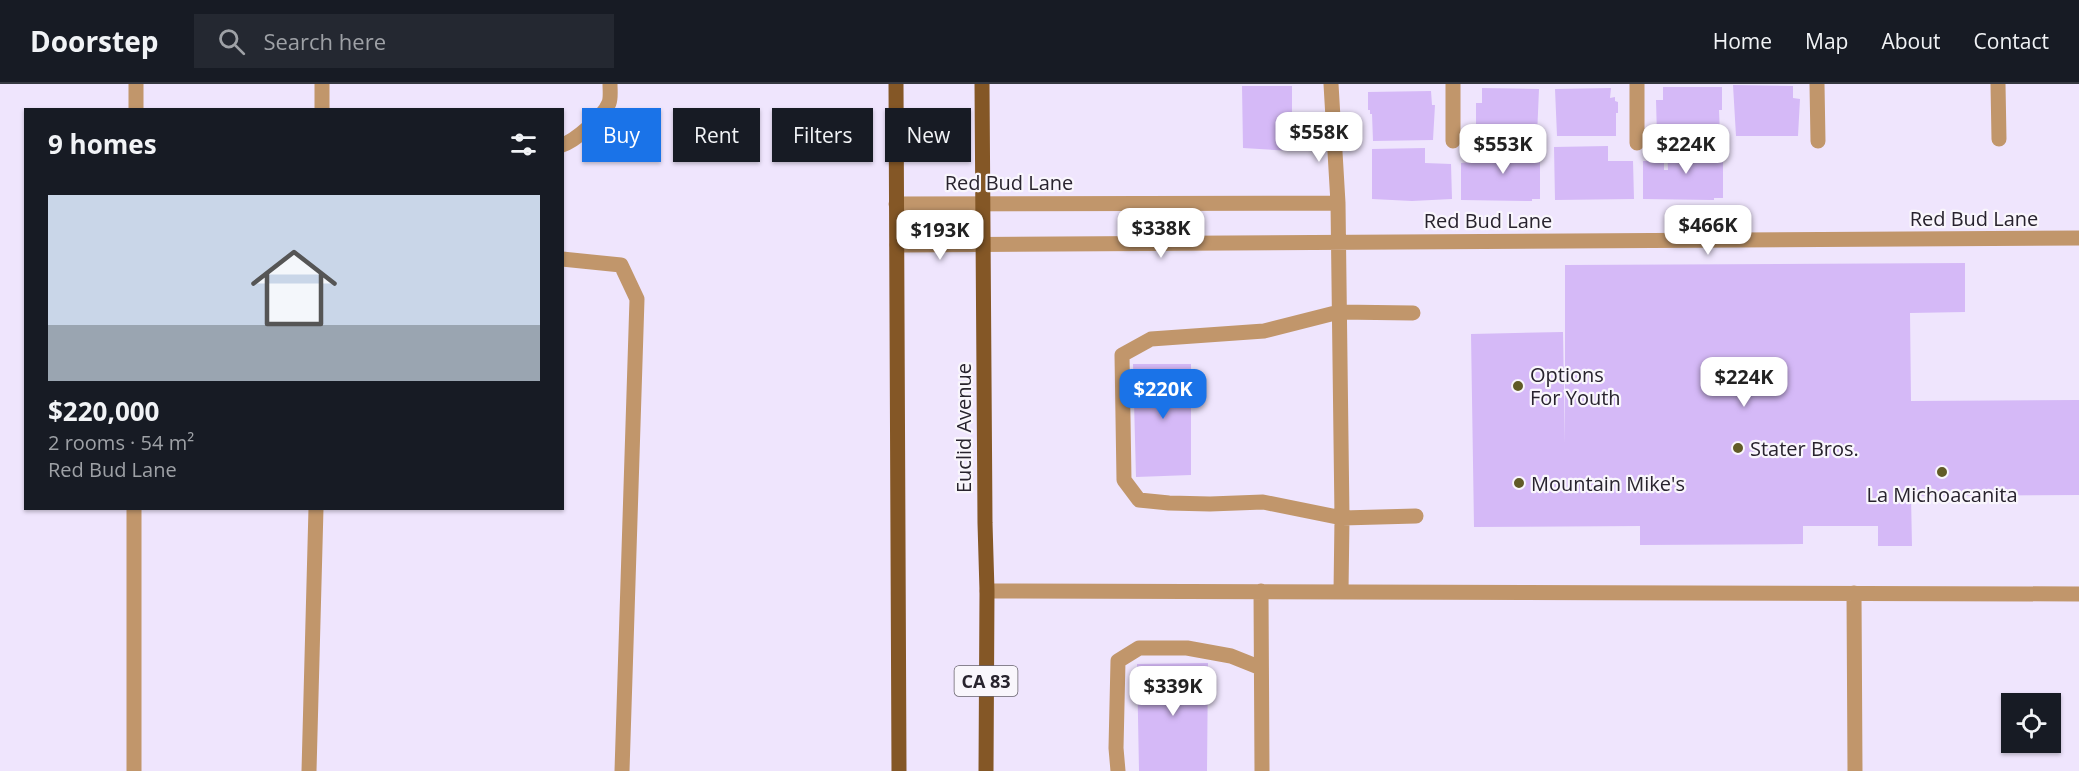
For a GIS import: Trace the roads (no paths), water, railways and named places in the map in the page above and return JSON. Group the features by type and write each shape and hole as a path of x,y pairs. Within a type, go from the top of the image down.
{"main road":[{"path":"896,84 899,771"},
{"name":"Euclid Avenue","path":"982,84 987,591 986,771"}],"street":[{"path":"136,84 136,108"},
{"path":"322,84 322,108"},
{"path":"564,144 596,120 609,103 610,84"},
{"path":"1330,84 1338,203 1341,592"},
{"path":"1453,84 1453,141"},
{"path":"1637,84 1637,142"},
{"path":"1817,84 1818,141"},
{"path":"1998,84 1999,139"},
{"name":"Red Bud Lane","path":"896,204 1338,203"},
{"name":"Red Bud Lane","path":"897,245 2079,238"},
{"path":"564,259 621,266 637,299 622,771"},
{"path":"1413,314 1339,312 1264,331 1151,339 1122,356 1124,480 1138,500 1169,503 1263,502 1342,518 1416,516"},
{"path":"134,771 135,510"},
{"path":"309,771 316,510"},
{"path":"987,591 2079,594"},
{"path":"1261,591 1262,771"},
{"path":"1854,593 1855,771"},
{"path":"1118,771 1116,748 1118,661 1138,648 1187,648 1231,656 1261,668"}],"place":[{"name":"Options For Youth","path":"1518,386"},
{"name":"Stater Bros.","path":"1738,448"},
{"name":"La Michoacanita","path":"1942,472"},
{"name":"Mountain Mike's","path":"1519,483"}]}
